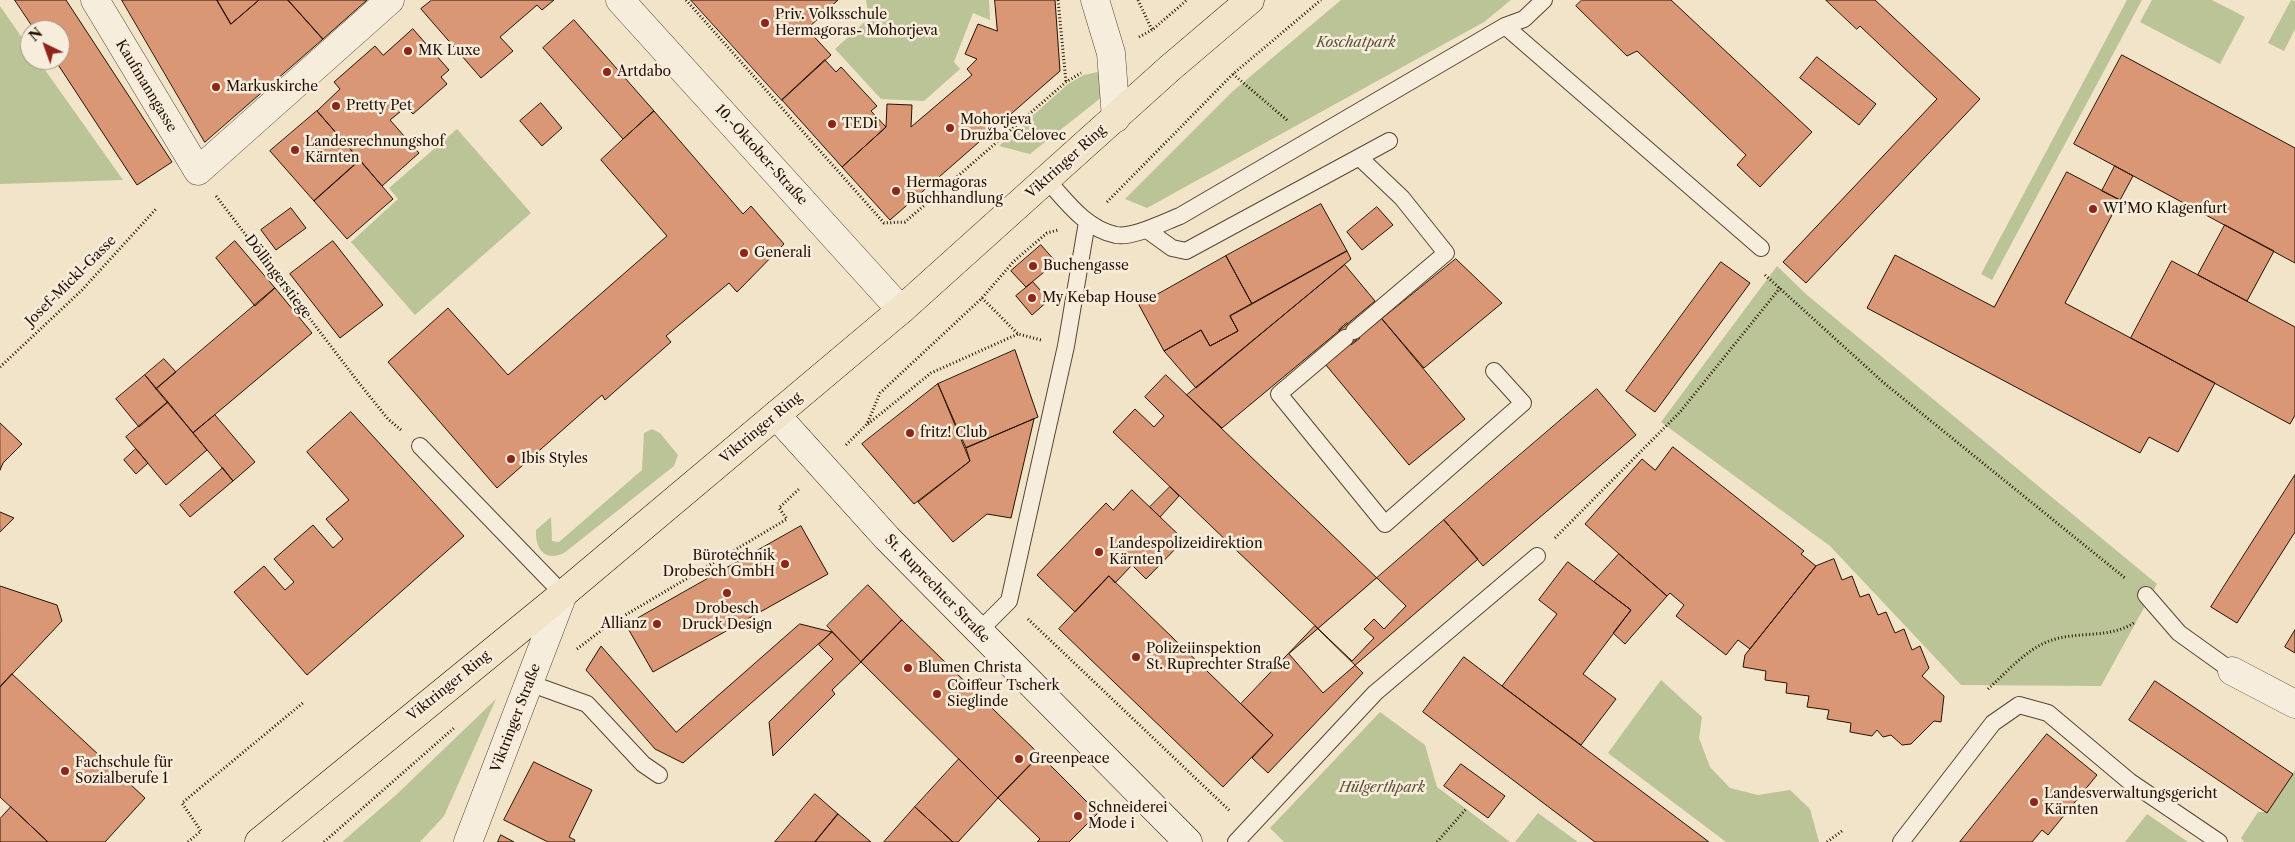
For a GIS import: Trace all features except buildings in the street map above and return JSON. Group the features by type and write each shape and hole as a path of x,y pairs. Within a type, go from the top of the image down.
{"main road":[{"name":"Viktringer Ring","path":"259,842 563,594 901,310 1170,68 1250,0"}],"street":[{"name":"Kaufmanngasse","path":"95,0 198,171"},
{"path":"198,171 390,0"},
{"name":"10.-Oktober-Straße","path":"620,0 901,310"},
{"path":"1095,0 1111,53 1116,118"},
{"name":"St. Ruprechter Straße","path":"776,416 887,538 1188,842"},
{"name":"Viktringer Straße","path":"472,832 563,594"},
{"path":"2232,671 2295,704"},
{"path":"457,842 472,832"}],"lane":[{"path":"1047,180 1087,222 1117,235 1147,230 1180,216 1505,26 1524,19 1544,0"},
{"path":"1505,26 1761,248"},
{"path":"1147,230 1172,248 1186,252 1389,141"},
{"path":"1360,158 1402,198 1446,253 1279,394 1385,524 1523,403 1494,371"},
{"path":"979,631 1009,601 1066,346 1087,222"},
{"path":"420,446 563,594"},
{"path":"1236,842 1375,693 1537,556"},
{"path":"2151,600 2179,633 2232,671"},
{"path":"531,677 588,704 643,764 659,775"},
{"path":"1901,842 1993,723 2019,706 2048,713 2129,781 2219,842"}],"path":[{"path":"686,0 884,223 905,222 1066,82 1058,0"},
{"path":"1138,0 1152,30 1186,0"},
{"path":"867,424 880,393 982,298 1014,261 1047,233 1087,222 1233,74 1321,0"},
{"path":"1233,74 1309,139"},
{"name":"Döllingerstiege","path":"198,171 358,383 388,419"},
{"name":"Josef-Mickl-Gasse","path":"0,366 82,290 156,208"},
{"path":"1758,268 1884,383 2151,600 2131,625 2111,632 2052,640 2028,653 1988,689"},
{"path":"1537,556 1680,412 1780,288"},
{"path":"982,298 1018,334 1066,346"},
{"path":"531,677 584,645 608,626 787,519 779,508 867,424 931,373 1018,334"},
{"path":"1009,601 1249,828"},
{"path":"188,842 201,831 182,803 304,702"},
{"path":"324,842 457,726"},
{"path":"1438,842 1466,808"},
{"path":"1827,842 1842,831"}],"green space":[{"path":"866,0 989,0 990,20 973,13 954,62 960,69 924,101 881,99 835,49 869,18"},
{"name":"Koschatpark","path":"1341,0 1511,0 1484,22 1147,208 1125,199 1233,91"},
{"path":"2127,0 2142,0 1992,280 1981,274"},
{"path":"2152,0 2212,0 2245,17 2220,64 2140,22"},
{"path":"2291,0 2295,1 2295,29 2284,51 2268,43"},
{"path":"0,6 20,35 20,70 45,70 123,180 0,184"},
{"path":"1106,70 1107,93 1030,154 999,146 1068,84 1084,75"},
{"path":"457,129 531,213 415,315 351,242 398,199 389,188"},
{"path":"1777,266 1807,295 2157,584 2101,686 1961,685 1830,546 1661,422"},
{"path":"652,429 660,433 678,455 674,466 564,553 551,556 542,552 537,543 536,530 551,517 552,541 559,542 642,470 644,433"},
{"path":"1661,680 1702,717 1699,738 1710,767 1730,788 1758,795 1790,790 1810,809 1819,842 1726,842 1608,753"},
{"path":"496,699 444,816 420,842 342,842 396,795"},
{"name":"Hülgerthpark","path":"1380,712 1425,745 1437,787 1510,842 1284,842 1270,828"},
{"path":"2295,770 2295,842 2244,842 2241,838 2258,812 2267,812"},
{"path":"1538,813 1578,842 1515,842"},
{"path":"2147,814 2188,842 2125,842"}],"place":[{"name":"Priv. Volksschule Hermagoras- Mohorjeva","path":"765,23"},
{"name":"MK Luxe","path":"408,51"},
{"name":"Artdabo","path":"607,72"},
{"name":"Markuskirche","path":"216,87"},
{"name":"Pretty Pet","path":"336,106"},
{"name":"TEDi","path":"832,124"},
{"name":"Mohorjeva Družba Celovec","path":"950,128"},
{"name":"Landesrechnungshof Kärnten","path":"295,150"},
{"name":"Hermagoras Buchhandlung","path":"896,191"},
{"name":"WI’MO Klagenfurt","path":"2093,209"},
{"name":"Generali","path":"744,253"},
{"name":"Buchengasse","path":"1033,266"},
{"name":"My Kebap House","path":"1032,298"},
{"name":"fritz! Club","path":"910,433"},
{"name":"Ibis Styles","path":"511,459"},
{"name":"Landespolizeidirektion Kärnten","path":"1099,552"},
{"name":"Bürotechnik Drobesch GmbH","path":"785,564"},
{"name":"Drobesch Druck Design","path":"727,593"},
{"name":"Allianz","path":"657,624"},
{"name":"Polizeiinspektion St. Ruprechter Straße","path":"1136,657"},
{"name":"Blumen Christa","path":"908,668"},
{"name":"Coiffeur Tscherk Sieglinde","path":"937,694"},
{"name":"Greenpeace","path":"1019,759"},
{"name":"Fachschule für Sozialberufe 1","path":"65,771"},
{"name":"Landesverwaltungsgericht Kärnten","path":"2034,802"},
{"name":"Schneiderei Mode i","path":"1078,816"}]}
